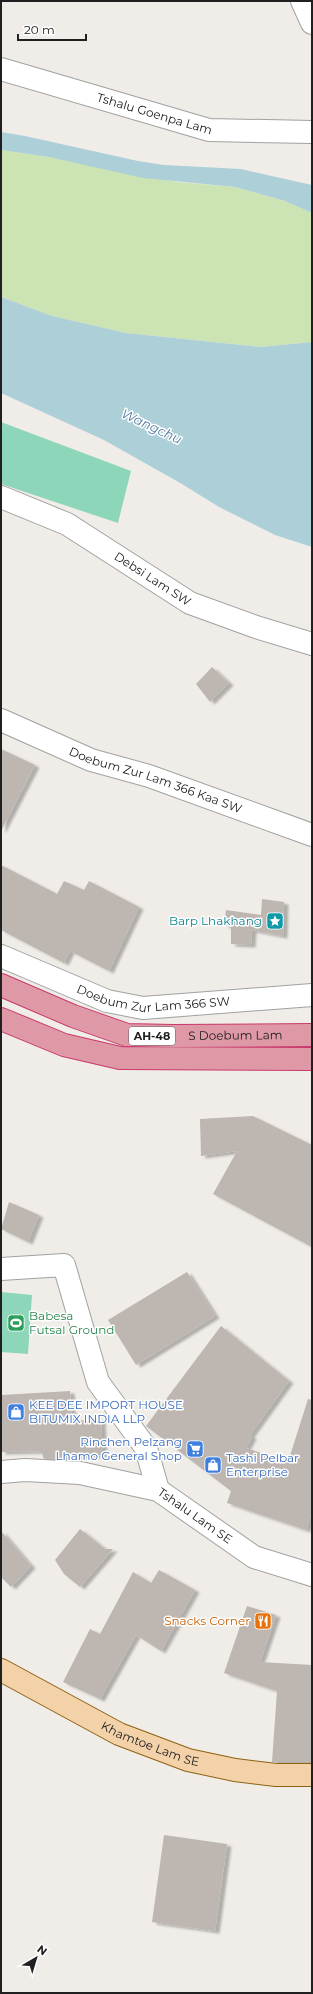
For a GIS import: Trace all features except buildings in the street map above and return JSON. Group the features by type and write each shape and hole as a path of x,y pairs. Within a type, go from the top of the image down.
{"highway":[{"name":"S Doebum Lam","path":"1,985 73,1016 128,1035 312,1035"},
{"name":"S Doebum Lam","path":"1,1019 64,1046 120,1058 312,1059"}],"main road":[{"name":"Khamtoe Lam SE","path":"1,1670 119,1734 188,1760 235,1770 276,1775 312,1775"}],"street":[{"path":"302,1 312,23"},
{"name":"Tshalu Goenpa Lam","path":"1,69 209,130 312,132"},
{"name":"Debsi Lam SW","path":"1,497 67,524 190,603 256,627 312,644"},
{"name":"Doebum Zur Lam 366 Kaa SW","path":"1,720 91,760 149,776 312,835"},
{"name":"Doebum Zur Lam 366 SW","path":"1,956 107,1001 143,1008 312,995"},
{"path":"1,1269 64,1265 98,1382 146,1448 158,1490"},
{"name":"Tshalu Lam SE","path":"1,1472 25,1470 80,1473 158,1490 254,1557 312,1575"}],"green space":[{"path":"1,150 49,157 177,182 235,187 285,201 312,213 312,342 261,347 126,333 52,316 1,297"},
{"path":"1,422 131,471 118,523 1,484"},
{"name":"Babesa Futsal Ground","path":"1,1292 32,1295 28,1354 1,1352"}],"water":[{"path":"1,132 138,161 164,165 241,169 312,185 312,213 285,201 235,187 143,178 49,157 1,150"},
{"name":"Wangchu","path":"1,297 52,316 126,333 261,347 312,342 312,547 275,535 219,507 182,484 104,440 1,393"}],"place":[{"name":"Barp Lhakhang","path":"275,921"},
{"name":"Babesa Futsal Ground","path":"16,1323"},
{"name":"KEE DEE IMPORT HOUSE BITUMIX INDIA LLP","path":"16,1412"},
{"name":"Rinchen Pelzang Lhamo General Shop","path":"195,1449"},
{"name":"Tashi Pelbar Enterprise","path":"213,1465"},
{"name":"Snacks Corner","path":"263,1621"}]}
